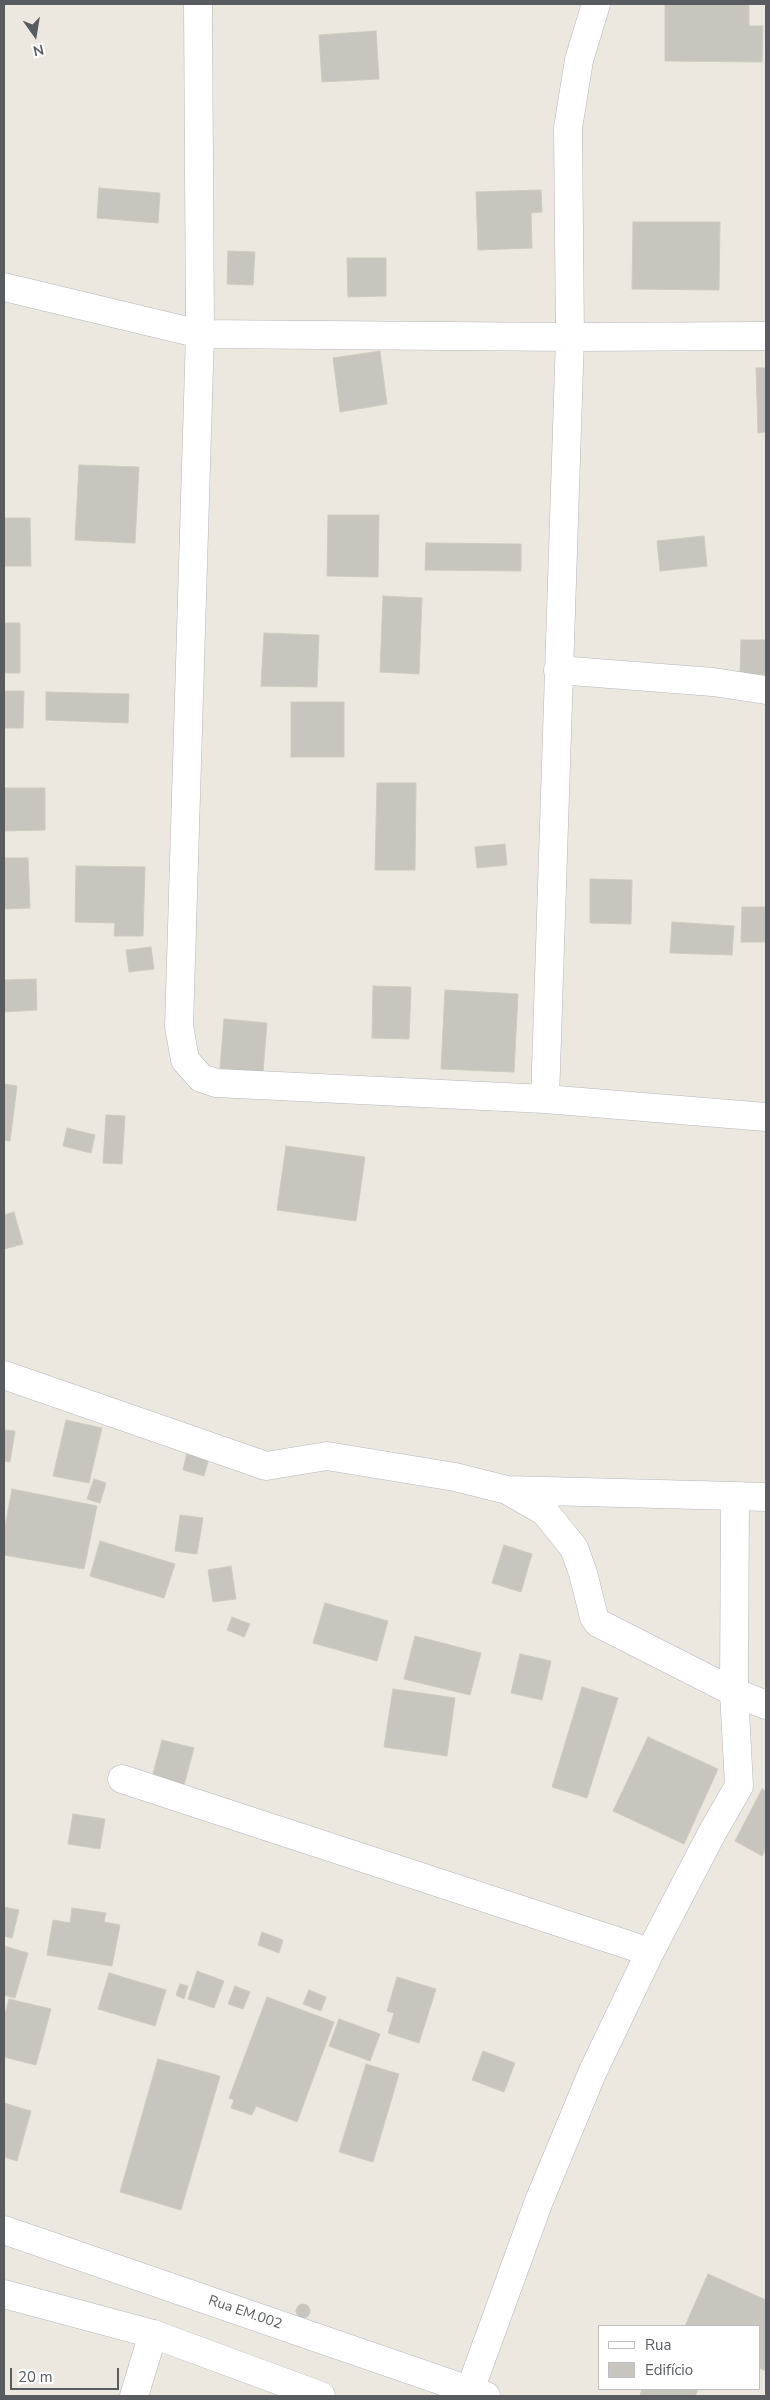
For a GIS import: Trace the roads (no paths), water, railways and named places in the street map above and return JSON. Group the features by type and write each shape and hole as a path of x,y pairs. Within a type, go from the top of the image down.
{"street":[{"path":"198,4 200,334 179,1026 185,1060 201,1078 216,1083 545,1099 766,1117"},
{"path":"545,1099 570,337 568,128 579,60 596,4"},
{"path":"4,287 200,334 570,337 766,336"},
{"path":"558,670 713,682 766,690"},
{"path":"4,1375 266,1466 327,1456 455,1477 507,1490 766,1497"},
{"path":"507,1490 544,1512 574,1548 583,1573 594,1617 598,1623 734,1692 766,1705"},
{"path":"478,2393 539,2201 585,2088 650,1952 712,1833 739,1786 734,1692 734,1496"},
{"path":"122,1779 650,1952"},
{"name":"Rua EM.002","path":"4,2230 478,2393"},
{"path":"4,2294 153,2334 321,2396"},
{"path":"134,2396 153,2334"}]}
